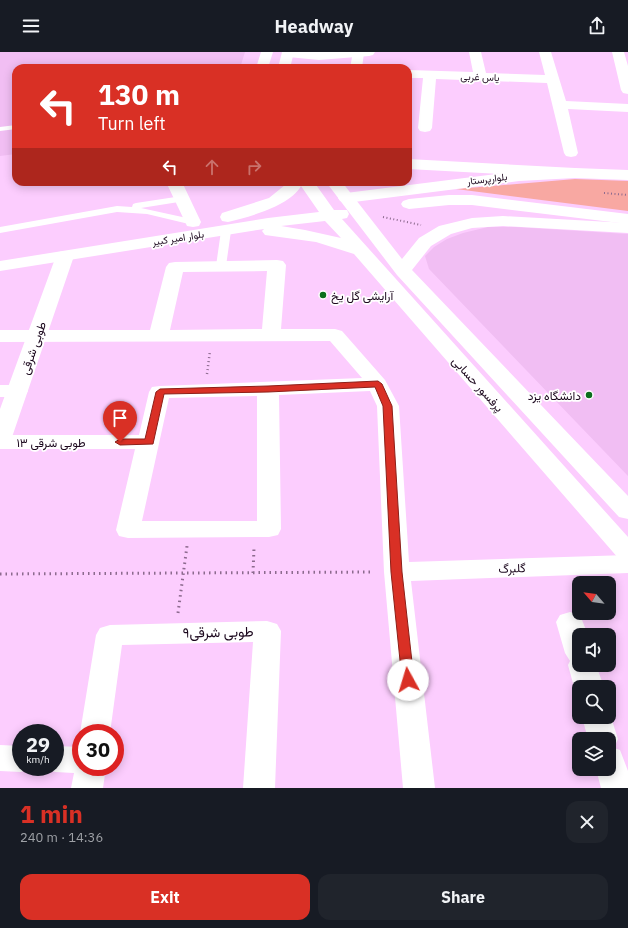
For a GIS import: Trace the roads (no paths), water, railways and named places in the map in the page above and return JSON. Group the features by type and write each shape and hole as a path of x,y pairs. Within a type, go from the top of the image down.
{"street":[{"path":"263,64 267,52"},
{"path":"285,64 288,52 305,57 323,58 364,53"},
{"path":"475,52 480,77"},
{"path":"545,52 560,105 571,153"},
{"path":"618,52 628,90"},
{"path":"358,64 364,53"},
{"path":"306,64 323,58"},
{"name":"یاس غربی","path":"412,74 553,79"},
{"path":"425,128 430,76"},
{"path":"560,105 628,108"},
{"path":"412,164 575,173"},
{"name":"بلوارپرستار","path":"351,205 448,184 518,176 575,173 628,175"},
{"path":"448,184 440,189 441,191 444,194 464,200"},
{"path":"176,186 193,222"},
{"path":"227,224 275,201 293,186"},
{"name":"پرفسور حسابی","path":"309,186 324,209 386,281 628,553"},
{"name":"پرفسور حسابی","path":"337,186 403,271 628,511"},
{"name":"بلوارپرستار","path":"351,205 464,200 628,219"},
{"name":"بلوار امیر کبیر","path":"0,251 193,222 227,224 268,222 324,209 351,205"},
{"path":"403,271 425,242 445,230 472,223 503,221 628,228"},
{"path":"227,224 257,230 285,231 337,242 360,250"},
{"name":"بلوار امیر کبیر","path":"0,266 65,256 227,224"},
{"name":"طوبی شرقی","path":"0,441 9,391 37,335 65,256"},
{"path":"159,335 175,267 277,265 271,335"},
{"path":"0,336 335,335 378,384 388,406 397,572 419,788"},
{"path":"268,389 269,529 128,530 160,392 378,384"},
{"name":"طوبی شرقی ۱۳","path":"0,441 149,442"},
{"name":"گلبرگ","path":"397,572 628,564"},
{"path":"570,622 572,629"},
{"name":"طوبی شرقی۹","path":"96,724 110,635 267,631 259,788"},
{"path":"0,758 12,759"},
{"path":"87,788 89,776"},
{"path":"614,776 617,788"}],"lane":[{"path":"0,129 12,128"},
{"path":"0,230 182,199"},
{"path":"117,209 147,211 193,222"},
{"path":"221,266 227,224"}],"place":[{"name":"آرایشی گل یخ","path":"323,295"},
{"name":"دانشگاه یزد","path":"589,395"}]}
